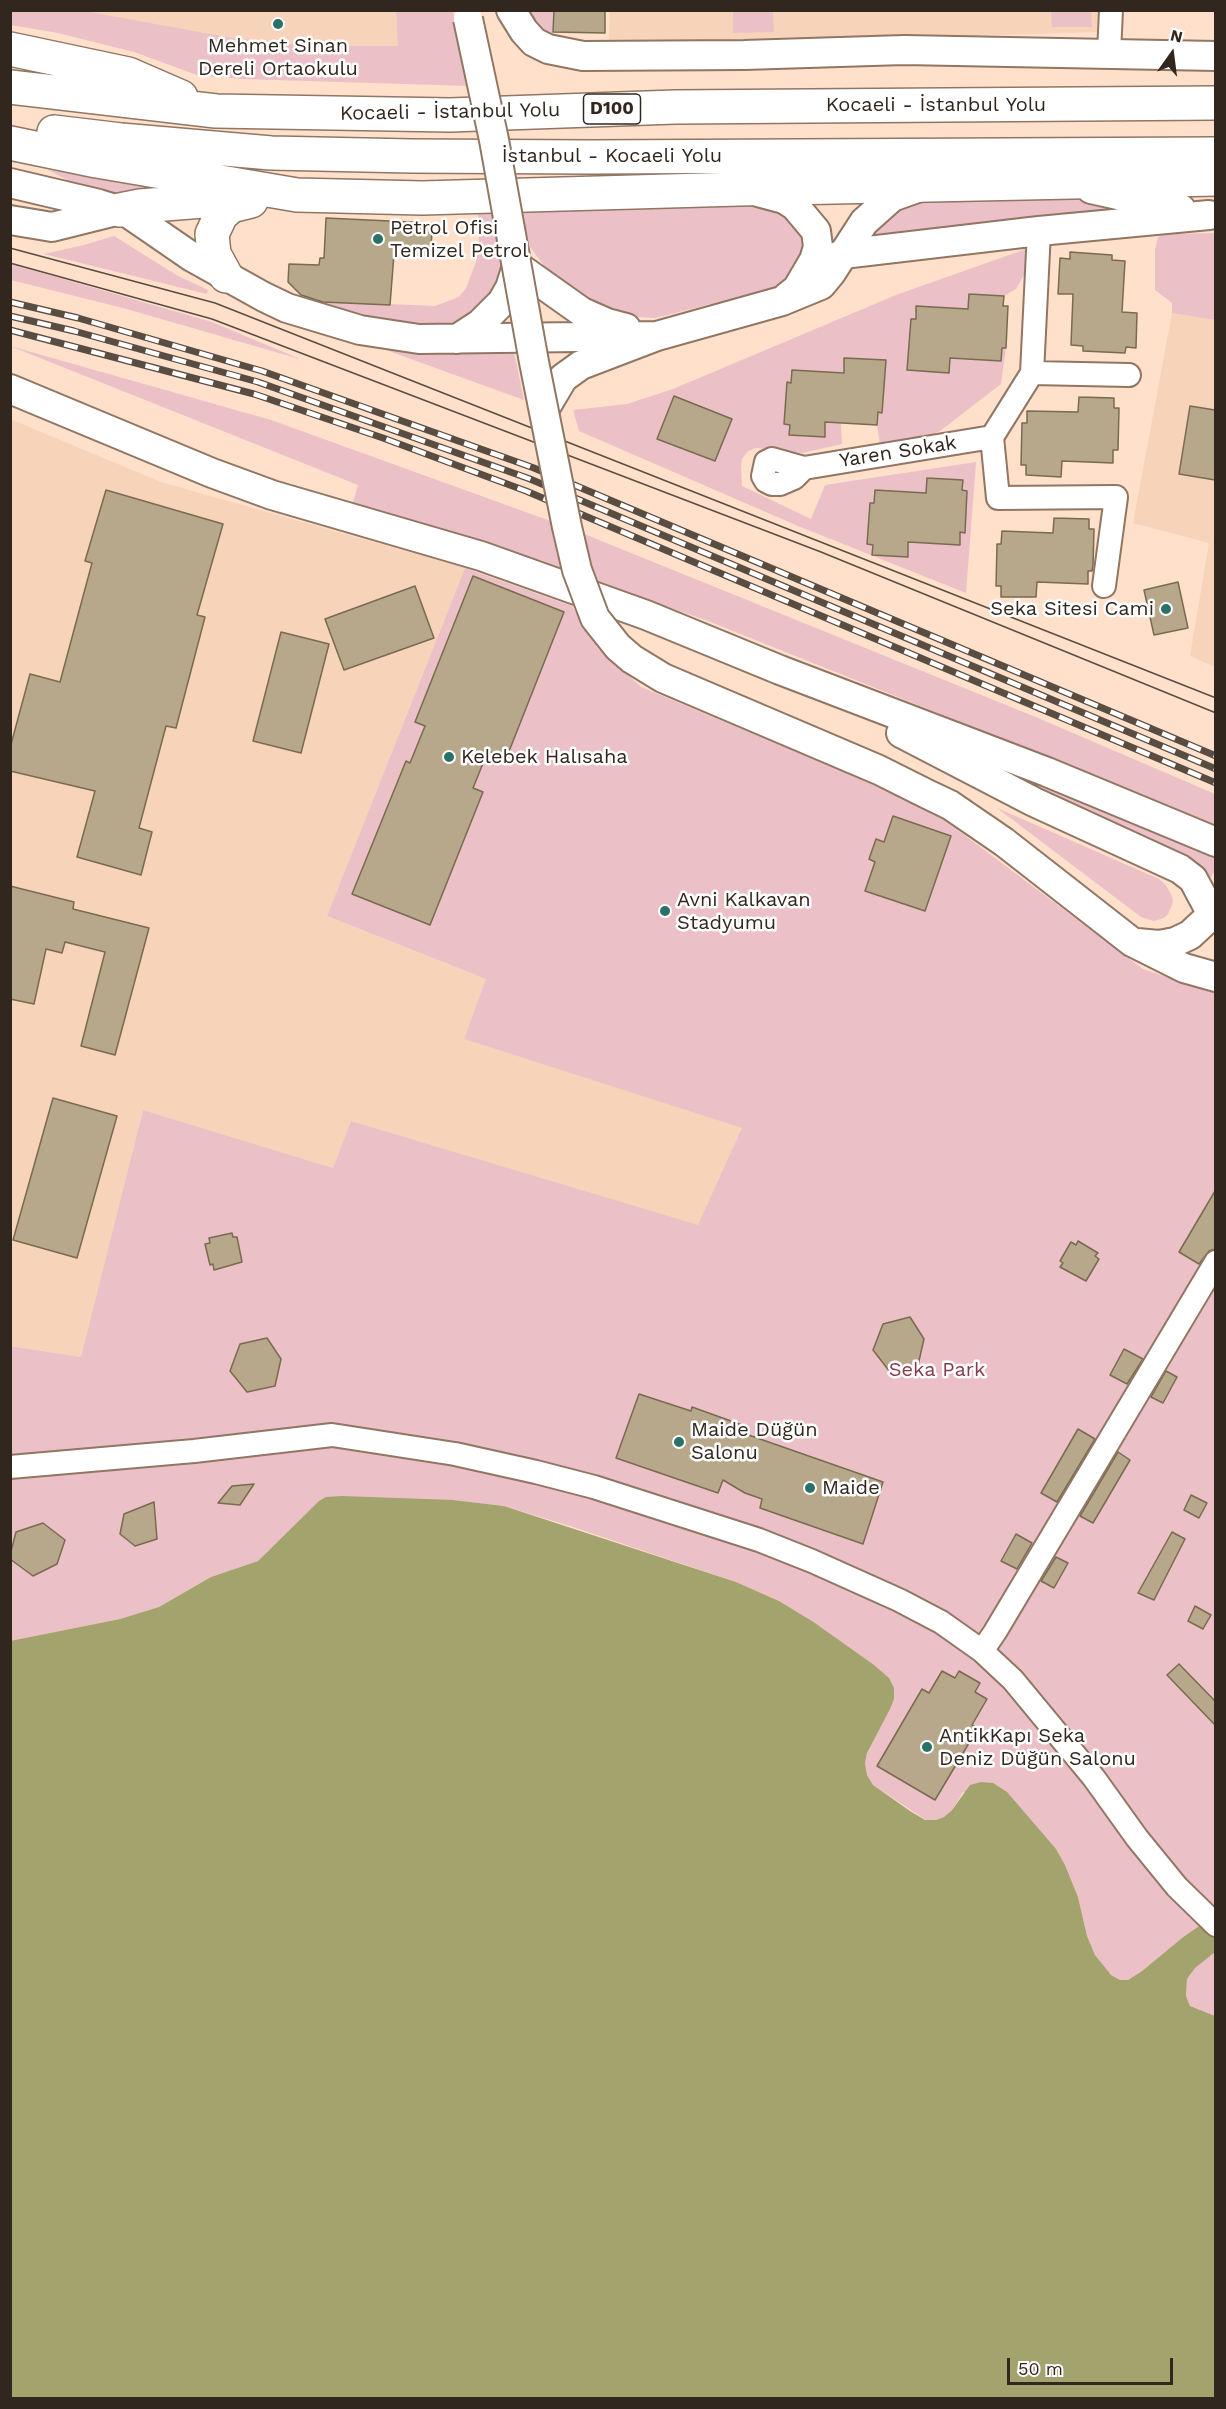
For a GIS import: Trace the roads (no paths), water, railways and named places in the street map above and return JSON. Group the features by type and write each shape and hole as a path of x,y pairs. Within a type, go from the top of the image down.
{"highway":[{"path":"10,49 128,74 216,111"},
{"name":"Kocaeli - İstanbul Yolu","path":"10,87 216,111 450,115 675,107 1215,103"},
{"name":"İstanbul - Kocaeli Yolu","path":"10,125 121,140 271,153 590,158 1215,154"},
{"path":"10,143 97,161 297,195"},
{"path":"120,210 140,206 297,195 456,198 738,189 1215,179"},
{"path":"226,276 212,244 212,234 221,215 231,206 242,202 297,195"}],"main road":[{"path":"511,10 534,42 548,49 583,56 744,56 904,51 1109,52 1215,56"},
{"path":"467,15 494,140 529,336 577,570 596,618 618,647 632,659 663,678 870,766 950,805 1004,842 1132,942 1184,968 1215,977"},
{"path":"1058,182 1212,215"},
{"path":"10,183 120,210 142,221 192,257 287,308 331,322 390,336 458,339 529,336 657,336"},
{"path":"544,410 563,378 581,365 657,336 782,301 821,285 864,222 877,209 892,197 925,185"},
{"path":"738,189 784,199 802,212 816,231 818,247 809,270 797,289 782,301"},
{"path":"10,220 52,227 120,210"},
{"path":"809,270 843,254 1039,231 1212,215"},
{"path":"517,266 582,312 607,323 657,336"},
{"path":"458,339 480,324 502,302 510,288 517,266"},
{"path":"10,389 212,473 272,495 503,564 646,615 780,670 1047,772 1215,842"},
{"path":"780,670 1034,802 1180,869 1193,879 1210,908 1204,928 1206,948 1215,968"},
{"path":"1132,942 1159,945 1175,942 1190,935 1210,908"}],"street":[{"path":"1109,52 1111,10"},
{"path":"1039,231 1032,373 992,437 998,498 1116,497 1104,586"},
{"path":"1032,373 1129,375"},
{"name":"Yaren Sokak","path":"804,468 992,437"},
{"path":"982,1651 1215,1262"},
{"path":"10,1467 182,1452 332,1435 455,1454 594,1487 759,1540 899,1599 941,1622 982,1651 1013,1680 1044,1716 1094,1778 1137,1838 1177,1887 1209,1919"}],"tram line":[{"path":"10,248 215,303 1216,698"},
{"path":"10,263 212,319 821,552 1216,713"}],"railway":[{"path":"10,302 78,318 262,371 534,468 1216,756"},
{"path":"10,316 74,331 258,382 530,479 1216,769"},
{"path":"10,330 254,394 383,438 526,491 1216,783"}],"place":[{"name":"Mehmet Sinan Dereli Ortaokulu","path":"278,24"},
{"name":"Petrol Ofisi Temizel Petrol","path":"378,239"},
{"name":"Seka Sitesi Cami","path":"1166,609"},
{"name":"Kelebek Halısaha","path":"449,757"},
{"name":"Avni Kalkavan Stadyumu","path":"665,911"},
{"name":"Maide Düğün Salonu","path":"679,1442"},
{"name":"Maide","path":"810,1488"},
{"name":"AntikKapı Seka Deniz Düğün Salonu","path":"927,1747"}],"park label":[{"name":"Seka Park","path":"937,1370"}]}
